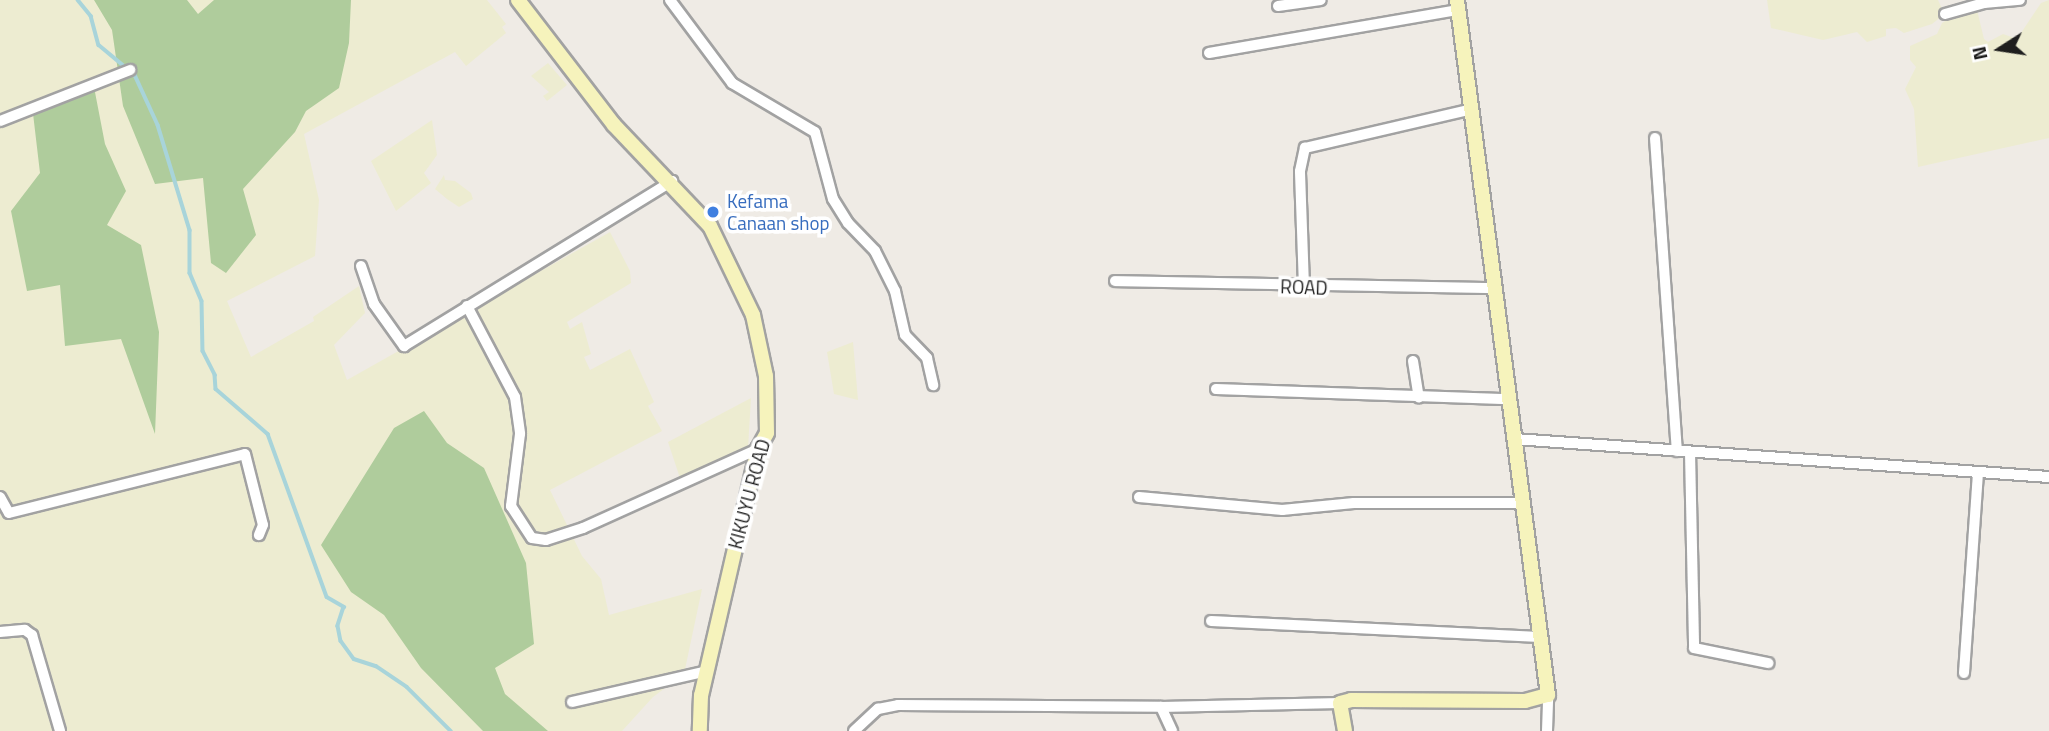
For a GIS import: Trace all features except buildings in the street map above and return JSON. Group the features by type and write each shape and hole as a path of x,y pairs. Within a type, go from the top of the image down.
{"main road":[{"name":"KIKUYU ROAD","path":"518,0 614,125 672,181 725,251 753,315 766,376 767,433 758,450 706,671 700,731"},
{"path":"1345,731 1340,702 1525,701 1548,695 1457,5"}],"street":[{"path":"670,0 732,83 815,132 833,199 848,223 875,251 895,291 905,335 927,358 933,385"},
{"path":"1278,6 1321,0"},
{"path":"1945,14 2002,1 2020,0"},
{"path":"1209,53 1457,5"},
{"path":"0,121 130,70"},
{"path":"1304,287 1300,171 1305,148 1472,109"},
{"path":"1655,138 1677,451"},
{"path":"361,266 374,304 399,344 413,341 672,181"},
{"name":"ROAD","path":"1115,281 1304,287 1494,288"},
{"path":"467,306 514,397 520,434 511,506 532,538 546,540 583,528 758,450"},
{"path":"1413,361 1419,398"},
{"path":"1216,389 1509,399"},
{"path":"1515,439 2049,477"},
{"path":"1690,452 1695,648 1768,663"},
{"path":"0,497 9,513 245,454 263,524 260,535"},
{"path":"1964,673 1978,472"},
{"path":"1139,497 1282,510 1354,503 1524,503"},
{"path":"1211,621 1540,637"},
{"path":"0,632 24,630 32,635 60,731"},
{"path":"572,702 706,671"},
{"path":"1547,731 1548,695"},
{"path":"855,731 878,709 898,705 1161,707 1340,702"},
{"path":"1161,707 1172,731"}],"green space":[{"path":"0,0 487,0 506,24 502,27 506,33 466,66 455,52 304,134 319,200 315,256 227,301 251,357 314,321 313,317 359,286 365,313 334,345 347,380 610,232 630,271 631,283 567,322 570,329 582,322 591,354 584,357 590,370 630,349 654,402 648,406 662,431 550,490 582,556 601,579 609,615 702,589 684,674 653,697 622,731 0,731"},
{"path":"94,0 187,0 198,14 214,0 351,0 349,43 339,88 306,111 295,132 243,189 256,235 226,273 211,263 203,178 155,184 123,106 112,30"},
{"path":"1767,0 1938,0 1942,16 1932,24 1904,33 1896,28 1886,29 1886,36 1867,42 1857,32 1823,40 1771,28"},
{"path":"2049,0 2049,138 1918,167 1914,109 1905,89 1916,67 1910,60 1910,46 1937,34 1942,23 1958,13 1977,10 1984,39 1988,42 2003,34 2017,39 2041,3"},
{"path":"548,63 567,85 547,101 543,96 549,92 531,76"},
{"path":"94,87 105,144 126,191 107,225 141,245 159,332 155,434 121,339 65,346 60,285 27,291 11,211 40,173 32,105"},
{"path":"432,120 437,155 424,173 431,183 396,211 371,161"},
{"path":"444,175 445,180 455,181 471,193 473,199 459,207 447,199 435,189"},
{"path":"853,342 858,400 834,394 827,352"},
{"path":"751,398 748,448 680,478 668,442"},
{"path":"424,411 447,443 484,468 526,563 534,644 495,668 505,694 548,731 483,731 421,668 384,615 351,592 321,545 394,428"}],"waterway":[{"path":"78,0 91,16 99,45 135,75 158,125 190,230 190,273 202,301 203,351 215,375 216,389 268,434 327,597 344,607 338,626 341,641 354,659 376,666 407,687 451,731"}],"place":[{"name":"Kefama Canaan shop","path":"713,212"}]}
